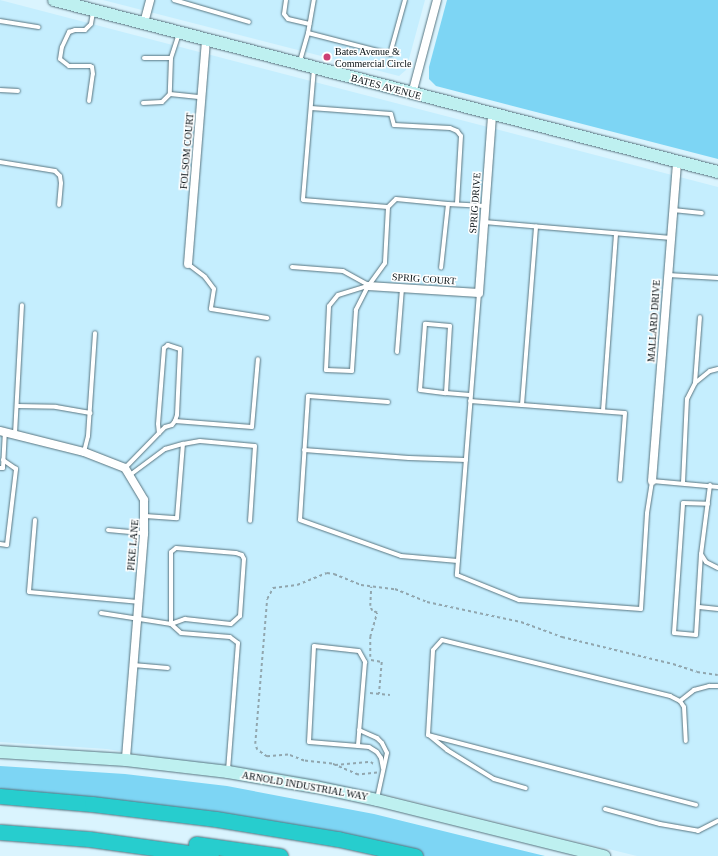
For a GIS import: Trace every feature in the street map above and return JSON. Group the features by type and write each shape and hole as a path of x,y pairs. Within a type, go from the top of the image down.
{"highway":[{"path":"0,796 92,804 216,819 330,838 415,856"},
{"path":"0,832 89,839 211,856"},
{"path":"89,839 162,839 280,856"}],"street":[{"path":"144,23 150,0"},
{"path":"412,94 437,0"},
{"name":"BATES AVENUE","path":"60,1 81,3 94,10 179,33 718,172"},
{"name":"FOLSOM COURT","path":"188,264 206,40"},
{"name":"SPRIG DRIVE","path":"479,293 492,114"},
{"name":"MALLARD DRIVE","path":"652,482 677,161"},
{"name":"SPRIG COURT","path":"368,286 479,293"},
{"path":"3,431 84,452 125,468"},
{"name":"PIKE LANE","path":"125,468 144,500 145,516 126,760"},
{"name":"ARNOLD INDUSTRIAL WAY","path":"0,752 126,760 228,772 316,787 377,800 604,856"}],"lane":[{"path":"174,0 249,22"},
{"path":"286,0 284,14 288,19 309,24"},
{"path":"299,64 308,33 314,0"},
{"path":"308,33 390,54 405,0"},
{"path":"89,101 93,74 92,67 69,66 60,59 62,47 69,32 75,30 85,30 91,24 94,10"},
{"path":"0,21 39,27"},
{"path":"143,103 162,102 170,94 171,58 179,33"},
{"path":"144,58 171,58"},
{"path":"314,68 303,200 388,207"},
{"path":"0,90 18,91"},
{"path":"170,94 201,97"},
{"path":"311,108 391,114 394,125 450,128 457,131 461,136 457,204"},
{"path":"0,162 55,171 60,176 59,205"},
{"path":"368,286 338,295 329,306 326,370 352,371 356,310 368,286 385,263 388,207 396,199 485,206"},
{"path":"441,268 448,204"},
{"path":"673,210 702,213"},
{"path":"484,222 671,238"},
{"path":"522,405 536,227"},
{"path":"603,411 616,233"},
{"path":"188,264 205,277 214,290 211,309 267,318"},
{"path":"292,267 343,271 368,286"},
{"path":"668,275 718,278"},
{"path":"397,352 402,288"},
{"path":"479,293 457,575 519,600 641,609 647,513 652,482 718,486"},
{"path":"15,434 22,305"},
{"path":"683,483 687,399 695,383 700,317"},
{"path":"446,393 450,326 425,324 420,390 470,396"},
{"path":"84,452 88,436 95,333"},
{"path":"125,468 165,427 172,425 175,421 177,415 180,349 168,345 164,348 158,424 159,433"},
{"path":"175,421 252,427 258,359"},
{"path":"695,383 710,371 718,369"},
{"path":"388,402 308,396 300,520 401,556 458,561"},
{"path":"470,401 625,412 620,480"},
{"path":"17,406 56,407 90,413"},
{"path":"0,468 3,468 3,431"},
{"path":"130,475 165,449 183,444 200,441 255,446 250,520"},
{"path":"145,516 177,518 183,444"},
{"path":"304,450 435,460 466,460"},
{"path":"0,544 7,545 16,469 3,460"},
{"path":"708,504 683,503 674,633 696,635 699,607 701,554 708,504 710,485"},
{"path":"35,520 29,592 138,602"},
{"path":"108,530 144,534"},
{"path":"101,613 136,620 171,624 185,619 231,624 238,620 240,616 244,559 242,555 236,553 176,548 172,550 171,624 181,633 230,637 238,643 228,772"},
{"path":"701,554 706,562 718,568"},
{"path":"699,607 718,609"},
{"path":"428,735 433,650 442,640 670,696 680,701 684,707 686,741"},
{"path":"358,746 365,662 358,651 314,646 309,742 369,747 377,752 381,758 383,771"},
{"path":"133,665 168,668"},
{"path":"680,701 694,690 709,686 718,686"},
{"path":"359,730 377,738 382,743 387,754 377,800"},
{"path":"428,735 447,750 494,779 526,788"},
{"path":"428,735 696,805"},
{"path":"605,809 660,824 698,831 718,821"}],"path":[{"path":"376,766 371,762 334,765 304,761 288,755 267,757 257,750 255,744 267,598 273,588 297,584 327,573 334,574 361,586 383,586 428,602 521,622 562,637 673,664 697,672 718,674"},
{"path":"371,587 370,606 372,611 377,614 370,637 369,653 371,661 382,662 380,694"},
{"path":"362,693 390,695"},
{"path":"334,765 358,775 383,771"}],"shaded area":[{"path":"0,0 718,187 718,856 637,856 392,796 107,749 0,742"},
{"path":"103,0 425,0 406,70 399,76"},
{"path":"447,0 718,0 718,159 436,86 429,79 429,67"},
{"path":"0,766 125,774 227,786 374,814 545,856 415,856 338,839 0,796"}],"place":[{"name":"Bates Avenue & Commercial Circle","path":"327,57"}]}
